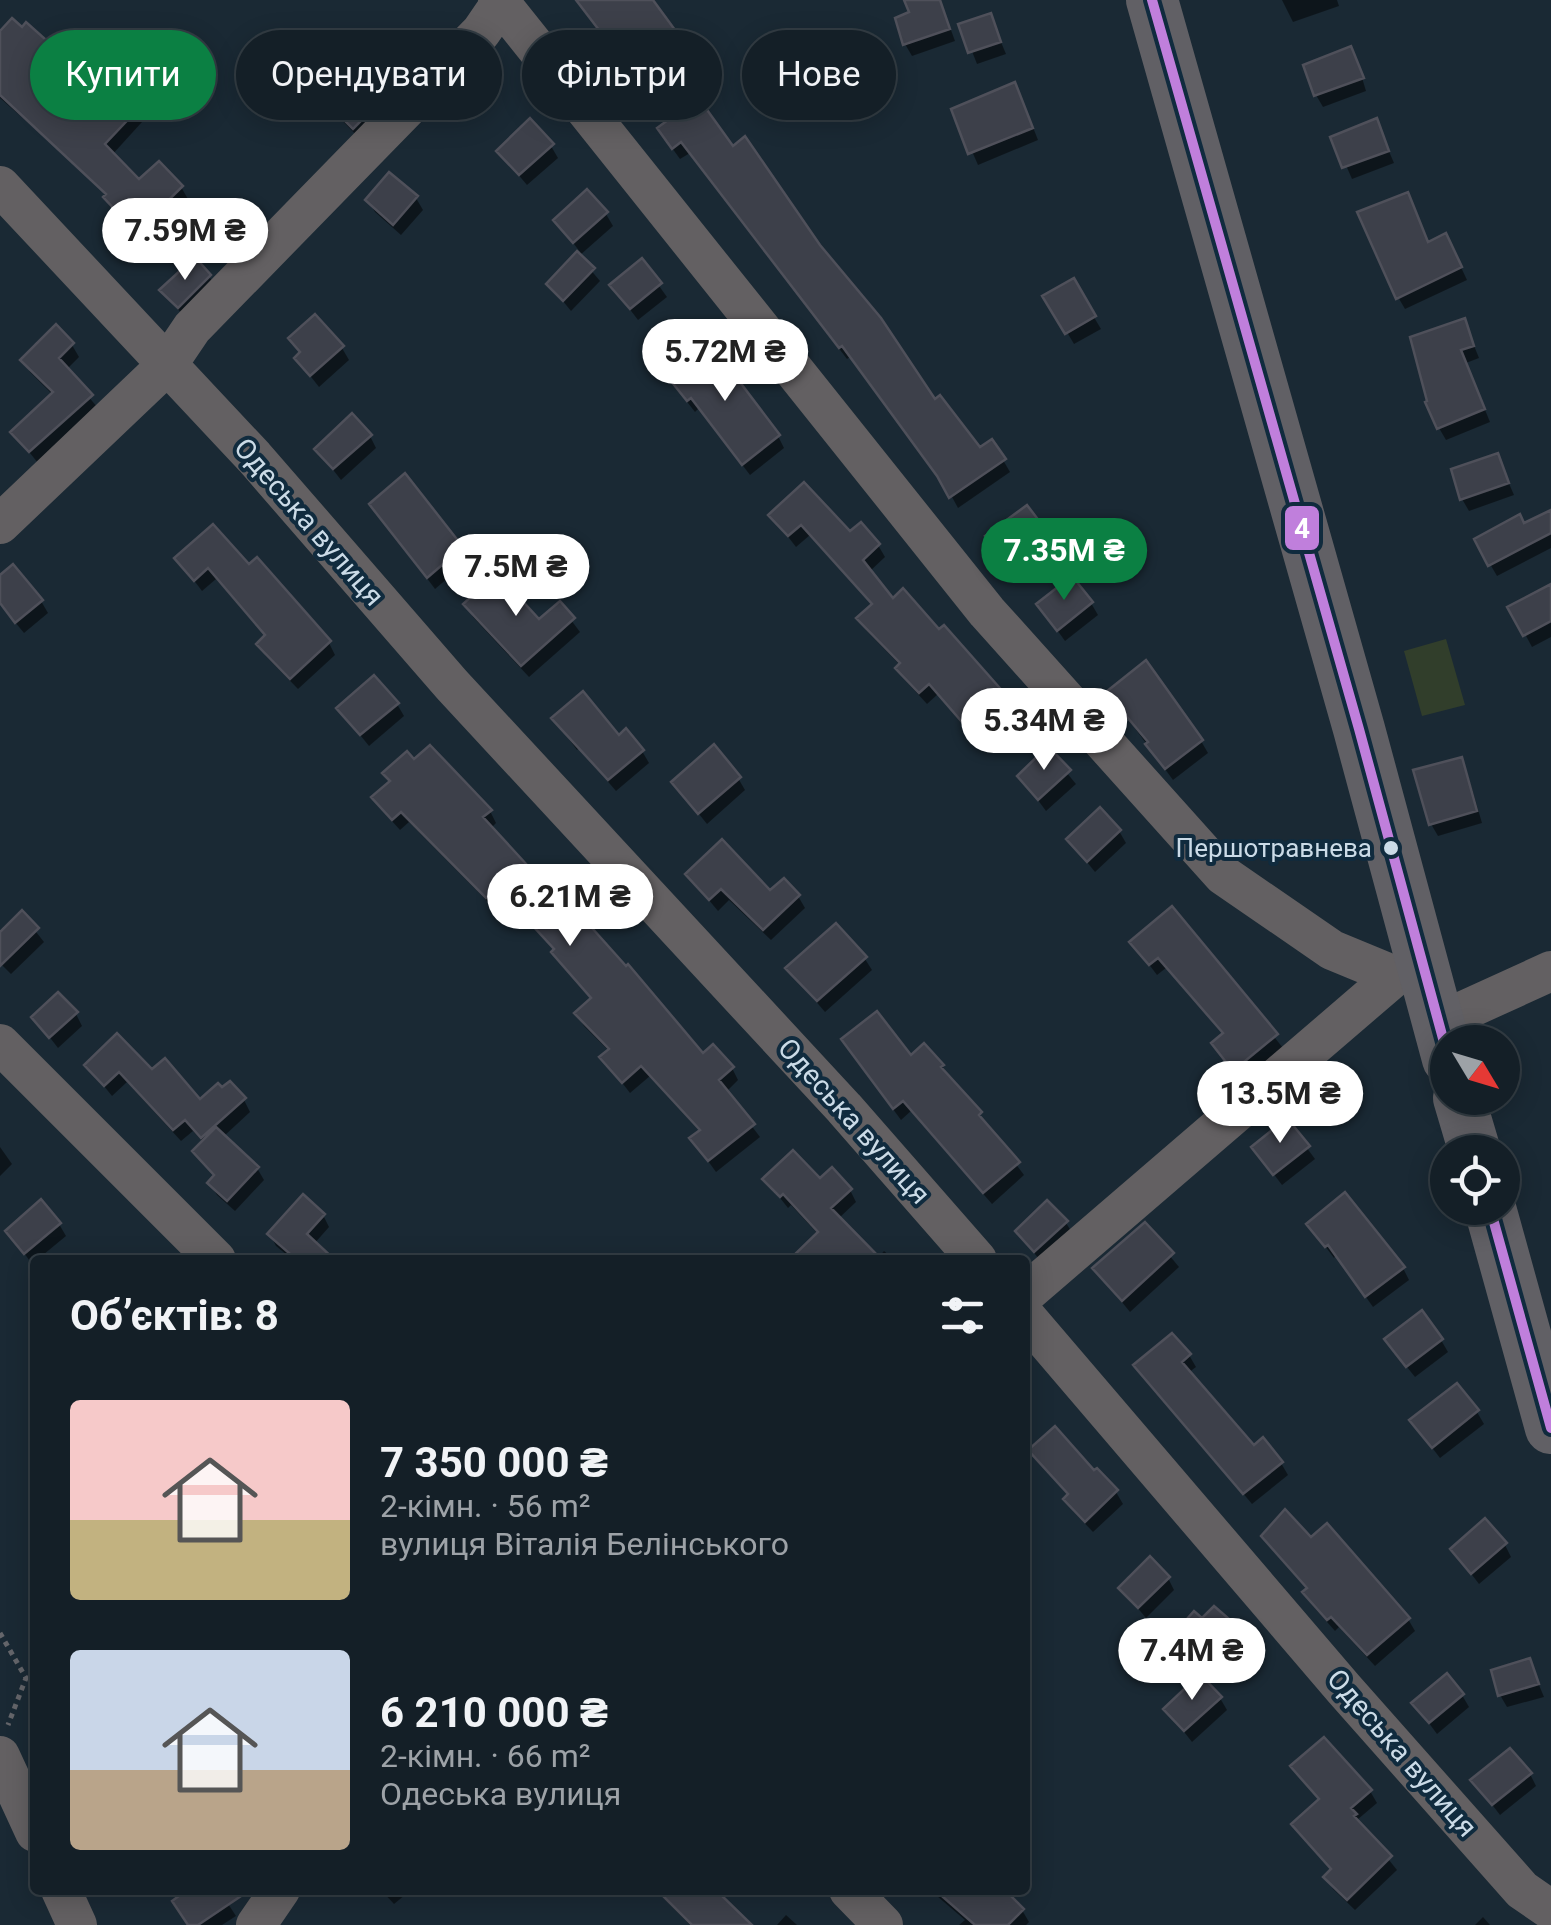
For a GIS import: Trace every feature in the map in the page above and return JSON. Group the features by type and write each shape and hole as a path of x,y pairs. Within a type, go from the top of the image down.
{"main road":[{"path":"1152,0 1409,971 1434,1025"},
{"path":"1495,1225 1551,1428"}],"street":[{"path":"0,524 167,365 192,328 481,32 500,1 987,612 1223,875 1332,950 1409,971"},
{"name":"Одеська вулиця","path":"0,186 254,457 452,684 844,1108 974,1255"},
{"path":"1467,1025 1551,970"},
{"path":"1030,1290 1409,971"},
{"path":"0,1044 211,1255"},
{"name":"Одеська вулиця","path":"1030,1322 1420,1775 1522,1890 1551,1910"},
{"path":"3,1742 30,1818"},
{"path":"64,1895 78,1925"},
{"path":"256,1925 277,1895"},
{"path":"854,1895 883,1925"}],"path":[{"path":"0,1634 26,1678 3,1742"}],"green space":[{"path":"1446,639 1465,705 1422,716 1404,651"}],"building":[{"path":"576,0 653,0 675,30 599,30"},
{"path":"904,0 940,0 950,29 903,45 895,18 909,12"},
{"path":"991,13 1001,42 968,53 958,24"},
{"path":"12,18 22,27 26,22 35,30 30,30 30,120 128,120 105,144 139,179 159,161 183,186 136,232 103,197 106,194 0,95 0,31"},
{"path":"1351,46 1364,78 1314,96 1303,65"},
{"path":"1015,82 1033,128 968,154 951,109"},
{"path":"1377,118 1389,151 1342,168 1330,137"},
{"path":"344,120 362,120 353,129"},
{"path":"528,120 554,144 519,175 496,151"},
{"path":"668,120 714,120 733,146 745,136 820,245 881,318 935,399 940,395 980,447 992,439 1006,459 949,498 842,346 839,348 681,142 672,149 657,128"},
{"path":"389,172 418,196 393,225 365,200"},
{"path":"587,189 608,212 573,243 553,220"},
{"path":"1408,192 1428,242 1446,233 1462,267 1396,299 1357,212"},
{"path":"577,251 595,268 563,301 546,284"},
{"path":"195,257 211,275 178,308 159,290"},
{"path":"642,258 662,283 630,309 609,285"},
{"path":"1074,278 1096,316 1065,334 1042,296"},
{"path":"315,314 344,346 310,376 294,358 300,352 288,338"},
{"path":"1465,318 1474,346 1461,350 1485,409 1437,429 1425,402 1410,337"},
{"path":"56,324 74,343 59,358 93,395 29,452 10,432 53,392 20,360"},
{"path":"711,344 780,435 742,465 691,398 687,401 667,376"},
{"path":"352,413 372,435 333,469 314,449"},
{"path":"1498,453 1509,483 1460,500 1451,469"},
{"path":"405,473 463,547 427,578 369,504"},
{"path":"804,482 850,531 861,522 880,544 863,560 893,598 903,588 939,629 944,625 1014,704 975,737 929,684 919,693 895,668 900,663 856,618 872,604 801,525 788,536 768,515"},
{"path":"1027,505 1046,530 1004,561 985,536"},
{"path":"1551,510 1551,533 1488,566 1474,539 1520,514 1524,523"},
{"path":"213,524 249,564 257,557 331,641 290,679 256,644 265,635 208,568 194,581 174,558"},
{"path":"13,564 43,600 15,623 0,603 0,575"},
{"path":"497,573 539,619 560,601 575,618 521,666 463,604"},
{"path":"1072,576 1093,602 1057,631 1036,604"},
{"path":"1551,584 1551,621 1523,636 1507,607"},
{"path":"1146,660 1203,740 1165,769 1106,692"},
{"path":"374,675 399,703 360,735 336,708"},
{"path":"583,691 619,735 626,728 644,750 608,780 551,718"},
{"path":"714,744 741,777 698,814 671,782"},
{"path":"430,745 492,810 483,817 539,878 550,867 573,895 567,900 628,964 703,1053 713,1044 734,1067 719,1080 755,1124 708,1161 689,1138 700,1130 641,1066 622,1083 599,1057 609,1049 574,1013 591,998 551,952 554,949 497,887 486,898 401,812 392,820 371,797 390,781 382,773 407,751 414,759"},
{"path":"1048,746 1071,770 1038,800 1017,776"},
{"path":"1462,757 1477,811 1429,825 1413,770"},
{"path":"1100,807 1121,830 1087,862 1066,839"},
{"path":"722,839 770,890 784,878 800,895 763,930 721,889 709,900 685,874"},
{"path":"1172,906 1278,1034 1233,1071 1211,1043 1223,1033 1158,958 1149,965 1129,942"},
{"path":"22,910 39,928 0,966 0,932"},
{"path":"836,923 867,957 817,1001 785,968"},
{"path":"58,992 78,1012 49,1038 31,1017"},
{"path":"877,1011 911,1055 924,1043 1020,1162 983,1193 903,1101 893,1109 841,1039"},
{"path":"117,1033 152,1069 165,1058 200,1099 218,1083 222,1087 230,1081 246,1098 201,1138 185,1120 173,1130 119,1072 104,1086 84,1065"},
{"path":"1287,1118 1310,1146 1273,1175 1251,1147"},
{"path":"216,1127 259,1167 227,1201 207,1183 214,1175 192,1151"},
{"path":"793,1150 820,1178 832,1167 852,1189 831,1208 877,1255 794,1255 818,1232 783,1194 780,1197 762,1179"},
{"path":"1345,1192 1405,1267 1365,1297 1328,1245 1325,1247 1306,1224"},
{"path":"303,1194 325,1214 307,1234 330,1255 291,1255 267,1234"},
{"path":"41,1199 61,1223 24,1254 5,1231"},
{"path":"1047,1200 1068,1221 1034,1252 1015,1231"},
{"path":"1145,1222 1174,1253 1122,1301 1092,1268"},
{"path":"1422,1310 1443,1339 1406,1367 1384,1339"},
{"path":"1172,1333 1191,1354 1182,1362 1254,1445 1263,1437 1283,1462 1243,1494 1133,1365"},
{"path":"1457,1383 1479,1410 1432,1448 1409,1420"},
{"path":"1055,1426 1094,1470 1097,1468 1118,1490 1085,1522 1063,1499 1068,1494 1030,1448"},
{"path":"1285,1509 1311,1537 1327,1523 1410,1618 1367,1655 1302,1592 1307,1588 1261,1536"},
{"path":"1485,1518 1507,1543 1471,1574 1450,1549"},
{"path":"1150,1556 1170,1577 1138,1608 1118,1588"},
{"path":"1214,1606 1236,1625 1210,1654 1180,1627 1194,1611 1202,1618"},
{"path":"1530,1658 1539,1684 1498,1696 1491,1670"},
{"path":"1447,1673 1464,1694 1429,1723 1411,1703"},
{"path":"1200,1674 1222,1697 1184,1731 1163,1709"},
{"path":"1324,1737 1372,1790 1351,1808 1392,1856 1347,1900 1323,1877 1331,1869 1291,1824 1319,1799 1290,1766"},
{"path":"1510,1748 1532,1773 1492,1805 1470,1780"},
{"path":"180,1895 243,1895 198,1925 188,1925 172,1901"},
{"path":"662,1895 721,1895 752,1925 692,1925"},
{"path":"941,1895 1010,1895 1024,1909 1008,1925 975,1925"}],"transit line":[{"name":"4","path":"1152,0 1439,1025"},
{"name":"4","path":"1495,1225 1551,1428"}],"place":[{"name":"Першотравнева","path":"1391,848"}]}
